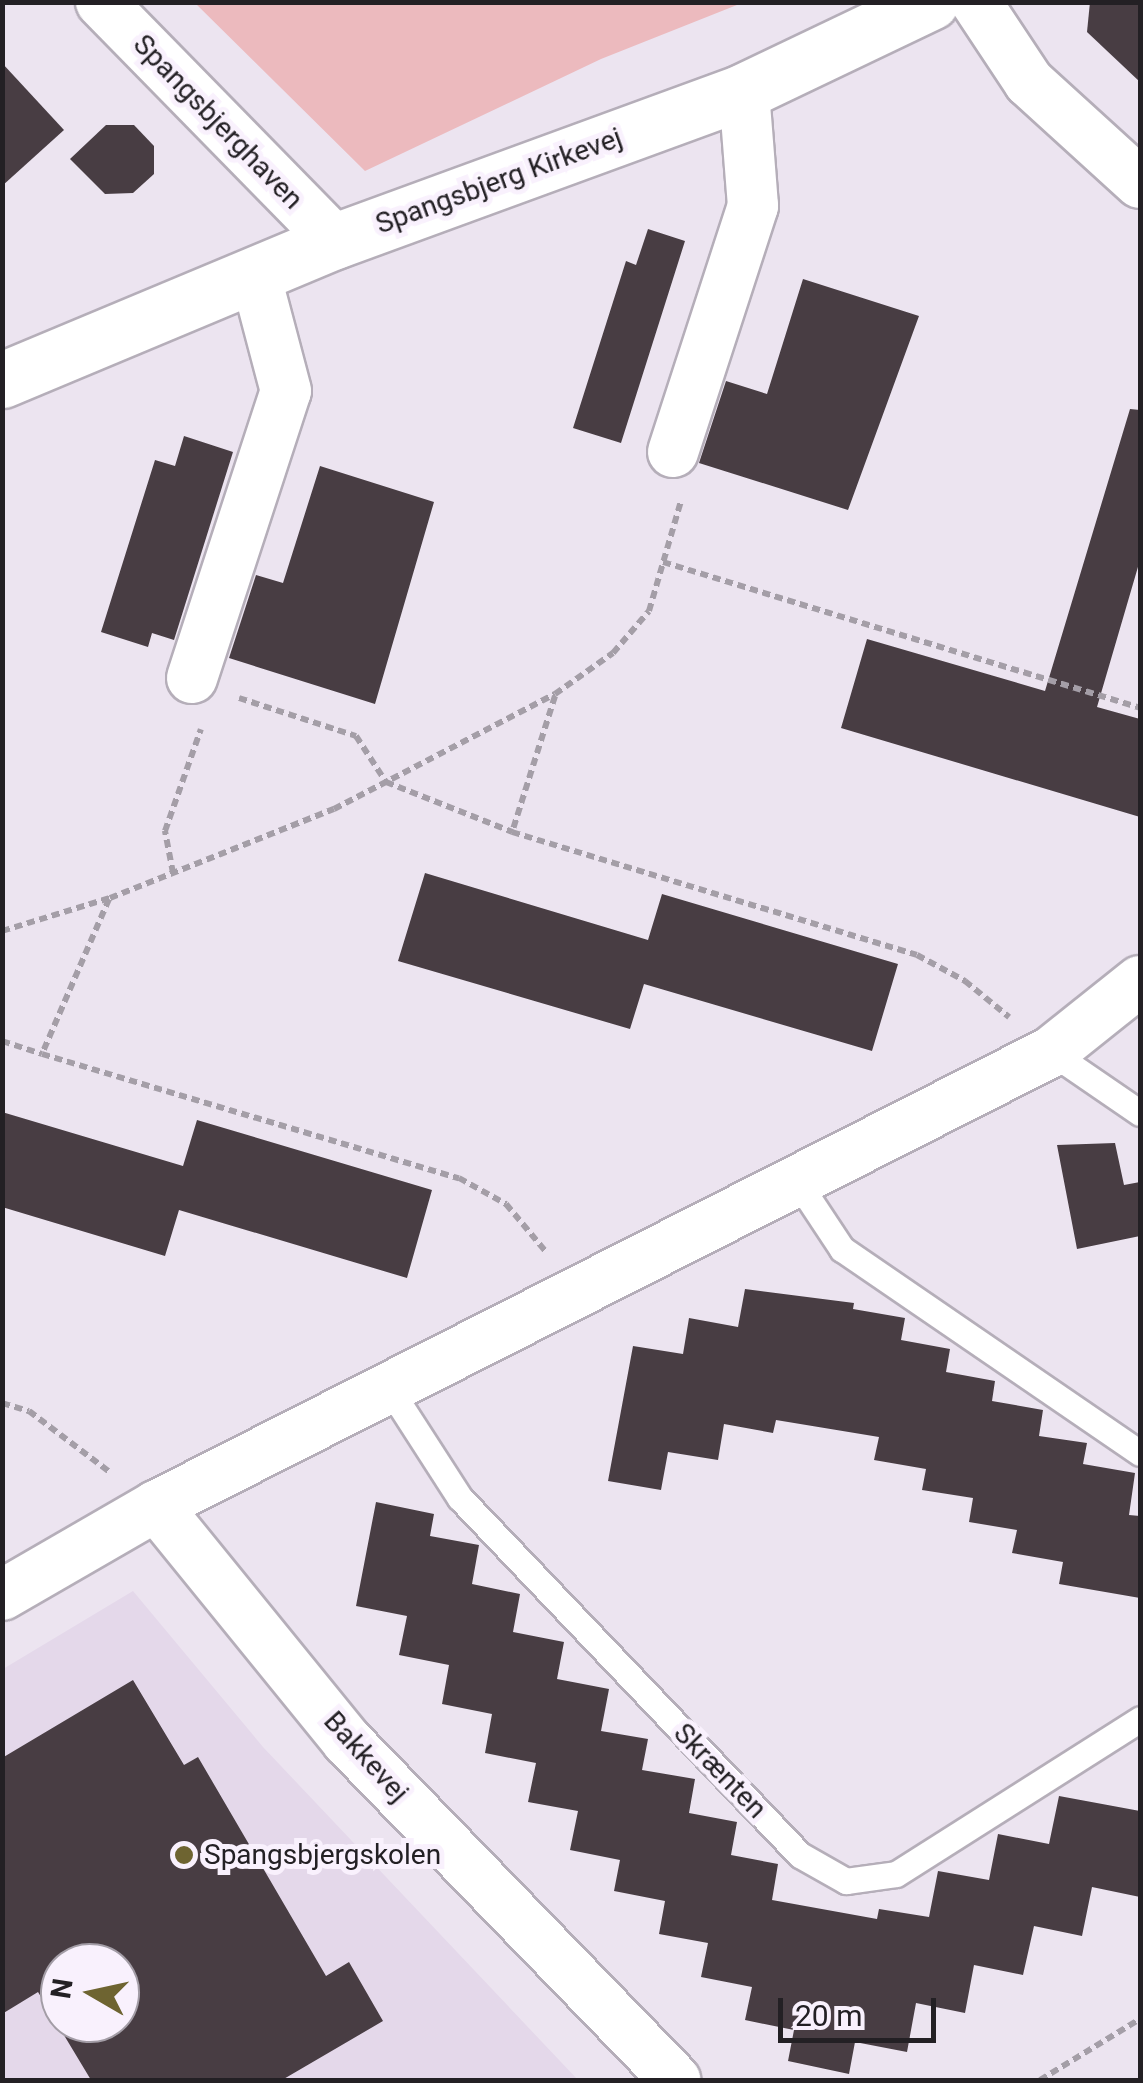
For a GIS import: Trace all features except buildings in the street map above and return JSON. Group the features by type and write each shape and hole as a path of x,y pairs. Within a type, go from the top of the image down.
{"street":[{"name":"Spangsbjerghaven","path":"101,2 335,240"},
{"name":"Spangsbjerg Kirkevej","path":"2,380 335,240 744,90 931,2"},
{"path":"976,2 1029,82 1140,183"},
{"path":"673,452 753,206 744,90"},
{"path":"203,684 286,391 254,274"},
{"path":"2,1595 156,1506 1051,1052 1140,982"},
{"name":"Bakkevej","path":"156,1506 347,1741 674,2080"}],"lane":[{"path":"1051,1052 1140,1113"},
{"path":"797,1180 842,1249 1140,1453"},
{"name":"Skrænten","path":"389,1388 460,1498 800,1855 846,1880 896,1874 1140,1720"}],"path":[{"path":"2,931 110,898 386,782 556,694 613,653 649,611 688,479 673,452"},
{"path":"663,562 1140,708"},
{"path":"173,873 165,830 203,684 356,736 386,782 512,832 917,955 965,981 1051,1052"},
{"path":"512,832 556,694"},
{"path":"42,1054 110,898"},
{"path":"2,1041 458,1178 506,1204 579,1292"},
{"path":"2,1403 30,1411 156,1506"},
{"path":"1040,2080 1140,2019"}],"shaded area":[{"path":"195,3 742,3 601,59 365,171"},
{"name":"Spangsbjergskolen","path":"133,1591 263,1747 578,2080 3,2080 3,1669"}],"place":[{"name":"Spangsbjergskolen","path":"184,1855"}]}
